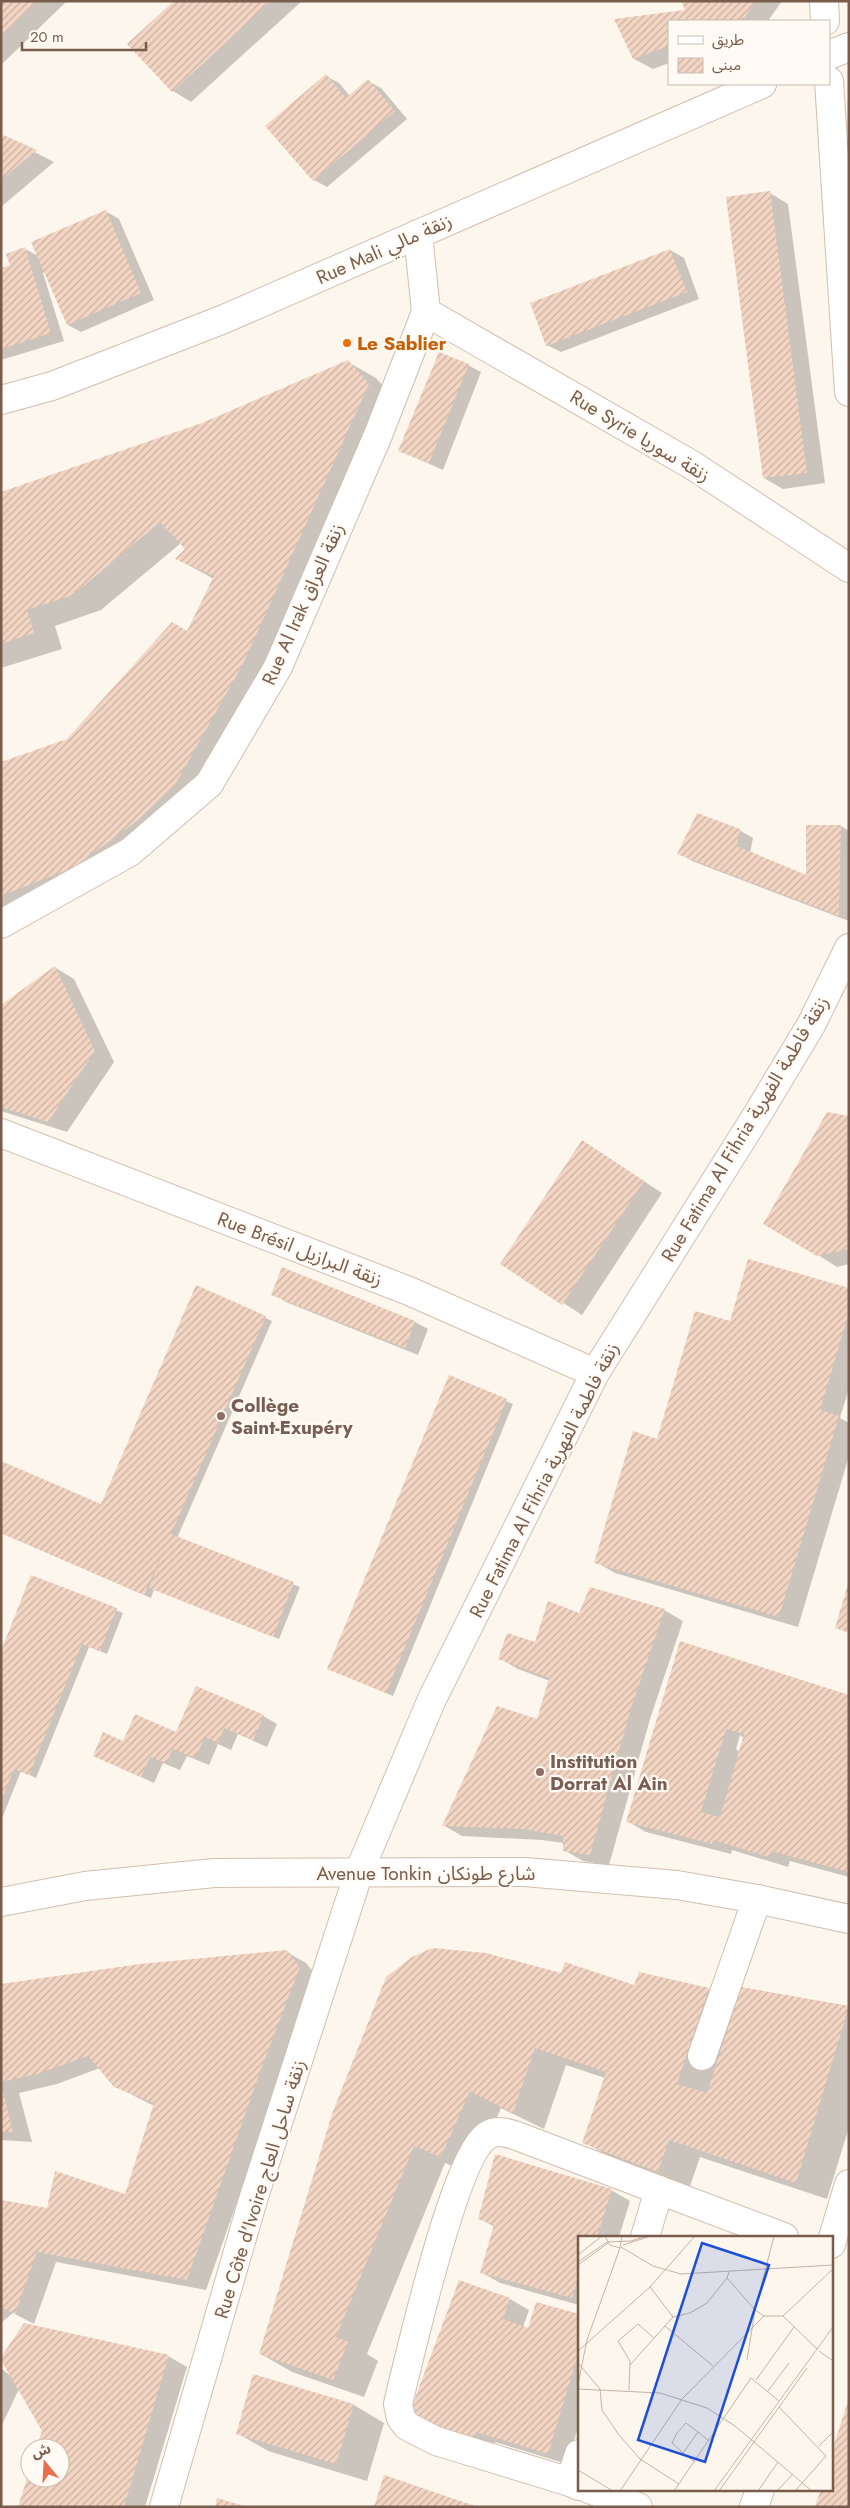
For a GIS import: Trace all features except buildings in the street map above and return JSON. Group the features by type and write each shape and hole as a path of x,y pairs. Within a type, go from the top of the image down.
{"street":[{"path":"824,1 825,20"},
{"path":"830,55 849,47"},
{"name":"Rue Mali زنقة مالي","path":"1,400 52,386 215,323 760,85"},
{"path":"829,85 849,392"},
{"name":"Rue Al Irak زنقة العراق","path":"1,924 130,852 209,784 278,667 378,435 426,312 418,234"},
{"name":"Rue Syrie زنقة سوريا","path":"426,312 692,465 849,568"},
{"name":"Rue Fatima Al Fihria زنقة فاطمة الفهرية","path":"359,1872 432,1700 595,1373 757,1115 811,1025 849,948"},
{"name":"Rue Brésil زنقة البرازيل","path":"1,1133 409,1291 595,1373"},
{"name":"Rue Côte d'Ivoire زنقة ساحل العاج","path":"164,2507 254,2200 359,1872"},
{"name":"Avenue Tonkin شارع طونكان","path":"1,1902 85,1886 214,1873 525,1872 677,1885 757,1899 849,1919"},
{"path":"702,2056 757,1899"},
{"path":"578,2486 436,2441 407,2426 401,2418 398,2404 428,2283 466,2165 481,2140 488,2134 504,2132 517,2136 781,2236"},
{"path":"832,2241 849,2184"},
{"path":"645,2236 659,2190"},
{"path":"590,2490 638,2507"},
{"path":"754,2507 760,2490"}],"place":[{"name":"Le Sablier","path":"347,343"},
{"name":"Collège Saint-Exupéry","path":"221,1416"},
{"name":"Institution Dorrat Al Ain","path":"540,1772"}]}
